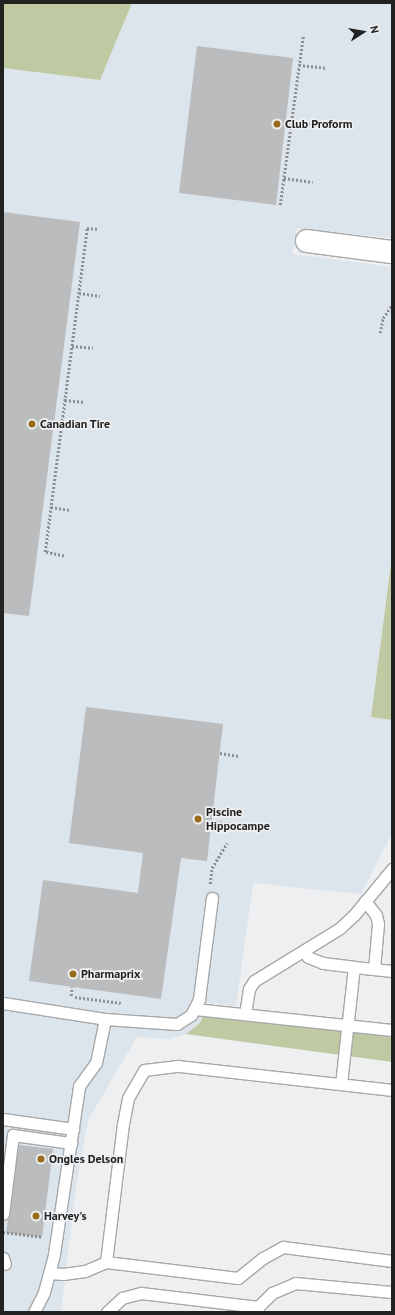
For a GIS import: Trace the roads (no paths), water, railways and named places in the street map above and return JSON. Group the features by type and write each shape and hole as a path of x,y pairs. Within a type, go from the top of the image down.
{"street":[{"path":"307,241 392,252"}],"lane":[{"path":"245,1014 249,989 254,981 340,928 392,869"},
{"path":"3,1003 105,1019 169,1025 186,1019 195,1009 199,999 212,898"},
{"path":"365,901 376,915 378,924 374,969"},
{"path":"304,951 308,957 323,963 392,971"},
{"path":"341,1084 354,967"},
{"path":"195,1009 392,1030"},
{"path":"34,1312 39,1304 50,1273 79,1086 96,1063 105,1019"},
{"path":"106,1262 123,1124 128,1098 144,1070 178,1066 392,1090"},
{"path":"3,1119 73,1129"},
{"path":"3,1214 13,1135 71,1143"},
{"path":"50,1273 63,1274 85,1271 106,1262 238,1278 263,1258 282,1248 392,1261"},
{"path":"107,1312 122,1298 141,1292 257,1310 277,1290 295,1283 392,1292"}],"place":[{"name":"Club Proform","path":"277,124"},
{"name":"Canadian Tire","path":"32,424"},
{"name":"Piscine Hippocampe","path":"198,819"},
{"name":"Pharmaprix","path":"73,974"},
{"name":"Ongles Delson","path":"41,1159"},
{"name":"Harvey's","path":"36,1216"}]}
